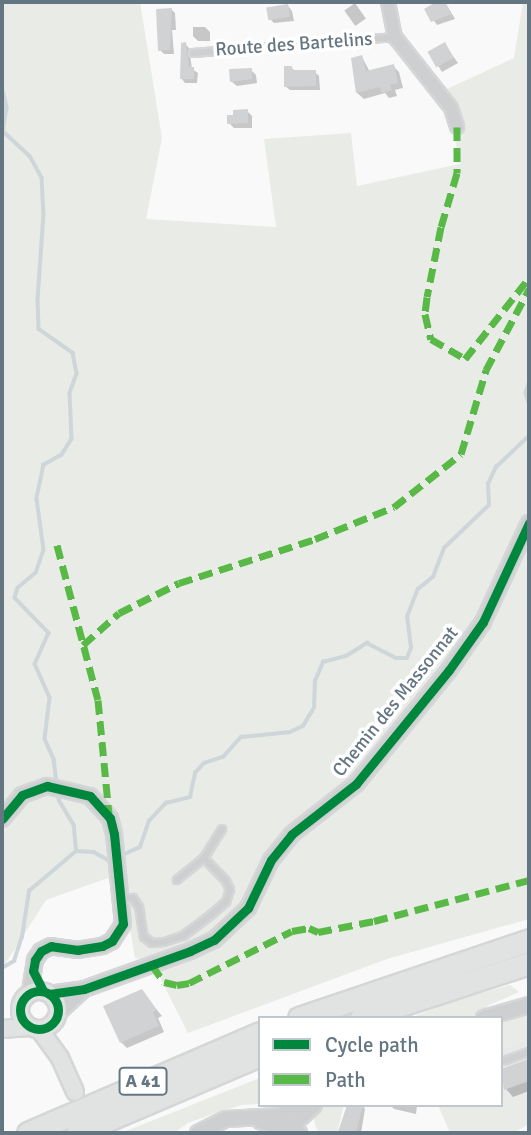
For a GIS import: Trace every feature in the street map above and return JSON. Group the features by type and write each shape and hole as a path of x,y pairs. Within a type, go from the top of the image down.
{"highway":[{"path":"305,1016 529,940"},
{"path":"367,1016 529,963"},
{"name":"A 41","path":"28,1133 258,1034"},
{"name":"A 41","path":"78,1133 258,1056"}],"main road":[{"path":"2,1027 20,1008 41,992 56,1002 45,1023"},
{"path":"20,1008 21,1017 45,1023"},
{"path":"2,1027 45,1023"},
{"path":"45,1023 75,1092"}],"street":[{"name":"Route des Bartelins","path":"388,2 395,37 451,108 457,127"},
{"name":"Chemin des Massonnat","path":"41,992 84,989 214,940 248,908 271,860 292,834 356,784 449,670 483,622 529,523"},
{"path":"2,819 22,794 47,786 90,796 110,818 114,834 123,924 113,941 78,950 51,946 35,960 33,971 41,992"},
{"name":"Chemin des Massonnat","path":"45,1023 84,989"},
{"path":"491,1016 529,1005"},
{"path":"290,1125 294,1107"},
{"path":"290,1125 312,1107"},
{"path":"198,1133 226,1119 245,1118 290,1125 308,1133"}],"lane":[{"name":"Route des Bartelins","path":"193,53 395,37"},
{"path":"177,880 204,858 222,830"},
{"path":"121,898 133,898 139,906 144,937 152,943 183,936 226,902 230,890 226,881 204,858"},
{"path":"503,1061 529,1052"}],"shaded area":[{"path":"2,2 140,2 162,138 146,219 276,227 264,139 351,133 357,186 460,164 445,90 514,58 523,2 529,2 529,919 387,959 188,1033 151,960 135,958 128,917 108,878 46,900 2,969"},
{"path":"510,985 519,992 489,1005 476,1016 416,1016 450,1002"},
{"path":"529,1012 529,1038 503,1048 503,1019"},
{"path":"529,1038 529,1090 503,1100 503,1048"},
{"path":"258,1079 258,1104 242,1105 218,1112 188,1123 174,1133 121,1133"},
{"path":"529,1090 529,1124 514,1133 450,1133 439,1107 503,1107 503,1098"},
{"path":"344,1107 337,1133 321,1133 317,1130 314,1121 316,1109"}],"building":[{"path":"436,2 445,2 452,14 431,22 424,9"},
{"path":"288,4 290,17 268,20 266,7"},
{"path":"172,8 170,50 158,51 156,9"},
{"path":"186,42 189,67 194,67 194,79 180,79 181,43"},
{"path":"445,42 454,58 436,67 428,52"},
{"path":"362,55 366,71 394,64 398,83 390,85 392,90 382,93 380,87 356,93 351,58"},
{"path":"284,66 292,66 292,70 316,70 316,86 284,87"},
{"path":"252,68 252,79 230,82 229,69"},
{"path":"248,109 248,123 227,124 227,115 233,115 233,110"},
{"path":"142,989 157,1010 153,1012 159,1026 120,1043 103,1006"},
{"path":"529,1059 529,1081 504,1090 503,1068"},
{"path":"346,1107 362,1107 356,1133 338,1132"}],"waterway":[{"path":"2,86 7,107 3,131 30,156 42,178 44,214 38,300 39,329 73,353 77,374 70,393 72,439 62,455 44,465 37,499 44,550 36,573 18,588 15,598 49,633 35,664 50,698 45,739 54,759 57,785"},
{"path":"529,384 526,393 529,403"},
{"path":"120,856 140,847 149,821 166,803 190,797 195,773 204,763 223,757 241,737 290,732 303,726 314,708 315,681 323,662 346,656 367,643 396,658 407,658 411,648 407,617 418,589 433,577 444,548 489,505 488,484 496,467 529,436"},
{"path":"2,968 14,961 22,937 29,891 76,851 74,826 59,801 58,793"},
{"path":"77,851 94,852 112,862"}],"marked path":[{"path":"457,127 457,173 441,227 427,297 425,314 431,339 465,359 529,278"},
{"path":"83,645 119,613 179,583 315,539 394,507 461,454 486,370 529,289"},
{"path":"57,545 98,700 109,815"},
{"path":"152,965 164,982 177,985 189,983 292,931 309,928 318,932 374,921 529,880"}],"cycle path":[{"path":"49,994 84,989 190,951 214,940 248,908 271,860 292,834 356,784 449,670 483,622 529,523"},
{"path":"2,819 22,795 47,786 90,796 110,818 114,834 123,924 112,941 102,946 78,950 51,946 41,951 35,960 33,971 43,991"},
{"path":"39,991 53,996 58,1010 53,1024 39,1029 25,1024 20,1010 25,996 39,991"}]}
